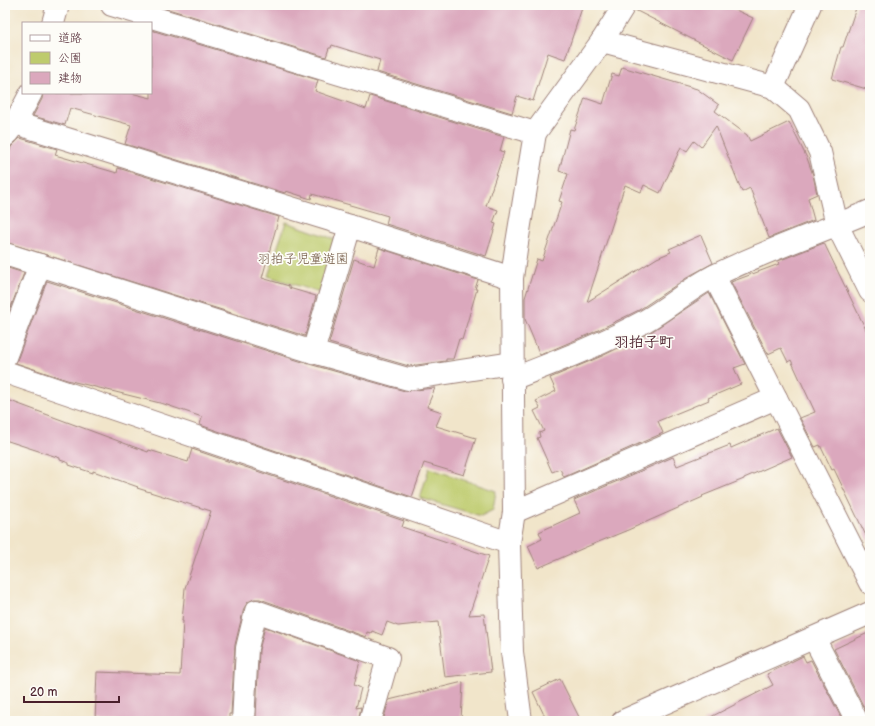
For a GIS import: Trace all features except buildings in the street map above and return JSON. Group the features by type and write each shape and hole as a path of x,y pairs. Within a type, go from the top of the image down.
{"street":[{"path":"54,22 58,5"},
{"path":"112,5 535,133"},
{"path":"521,721 512,652 509,543 514,512 512,278 535,133 602,40 623,7 618,5"},
{"path":"773,87 810,5"},
{"path":"602,40 773,87 799,110 820,152 837,225 870,291"},
{"path":"29,94 10,130 350,226 512,278"},
{"path":"5,254 313,352 408,379 512,371 588,350 646,320 714,276 745,260 870,211"},
{"path":"313,352 350,226"},
{"path":"5,358 40,265"},
{"path":"714,276 870,583"},
{"path":"5,372 509,543"},
{"path":"514,512 776,398"},
{"path":"243,721 247,648 256,611 388,658 370,721"},
{"path":"623,721 645,717 870,613"},
{"path":"814,638 857,721"}],"green space":[{"name":"羽拍子児童遊園","path":"286,222 337,240 320,293 268,276"},
{"path":"429,468 496,491 493,510 481,516 420,498"}],"district":[{"name":"羽拍子町","path":"644,342"}]}
